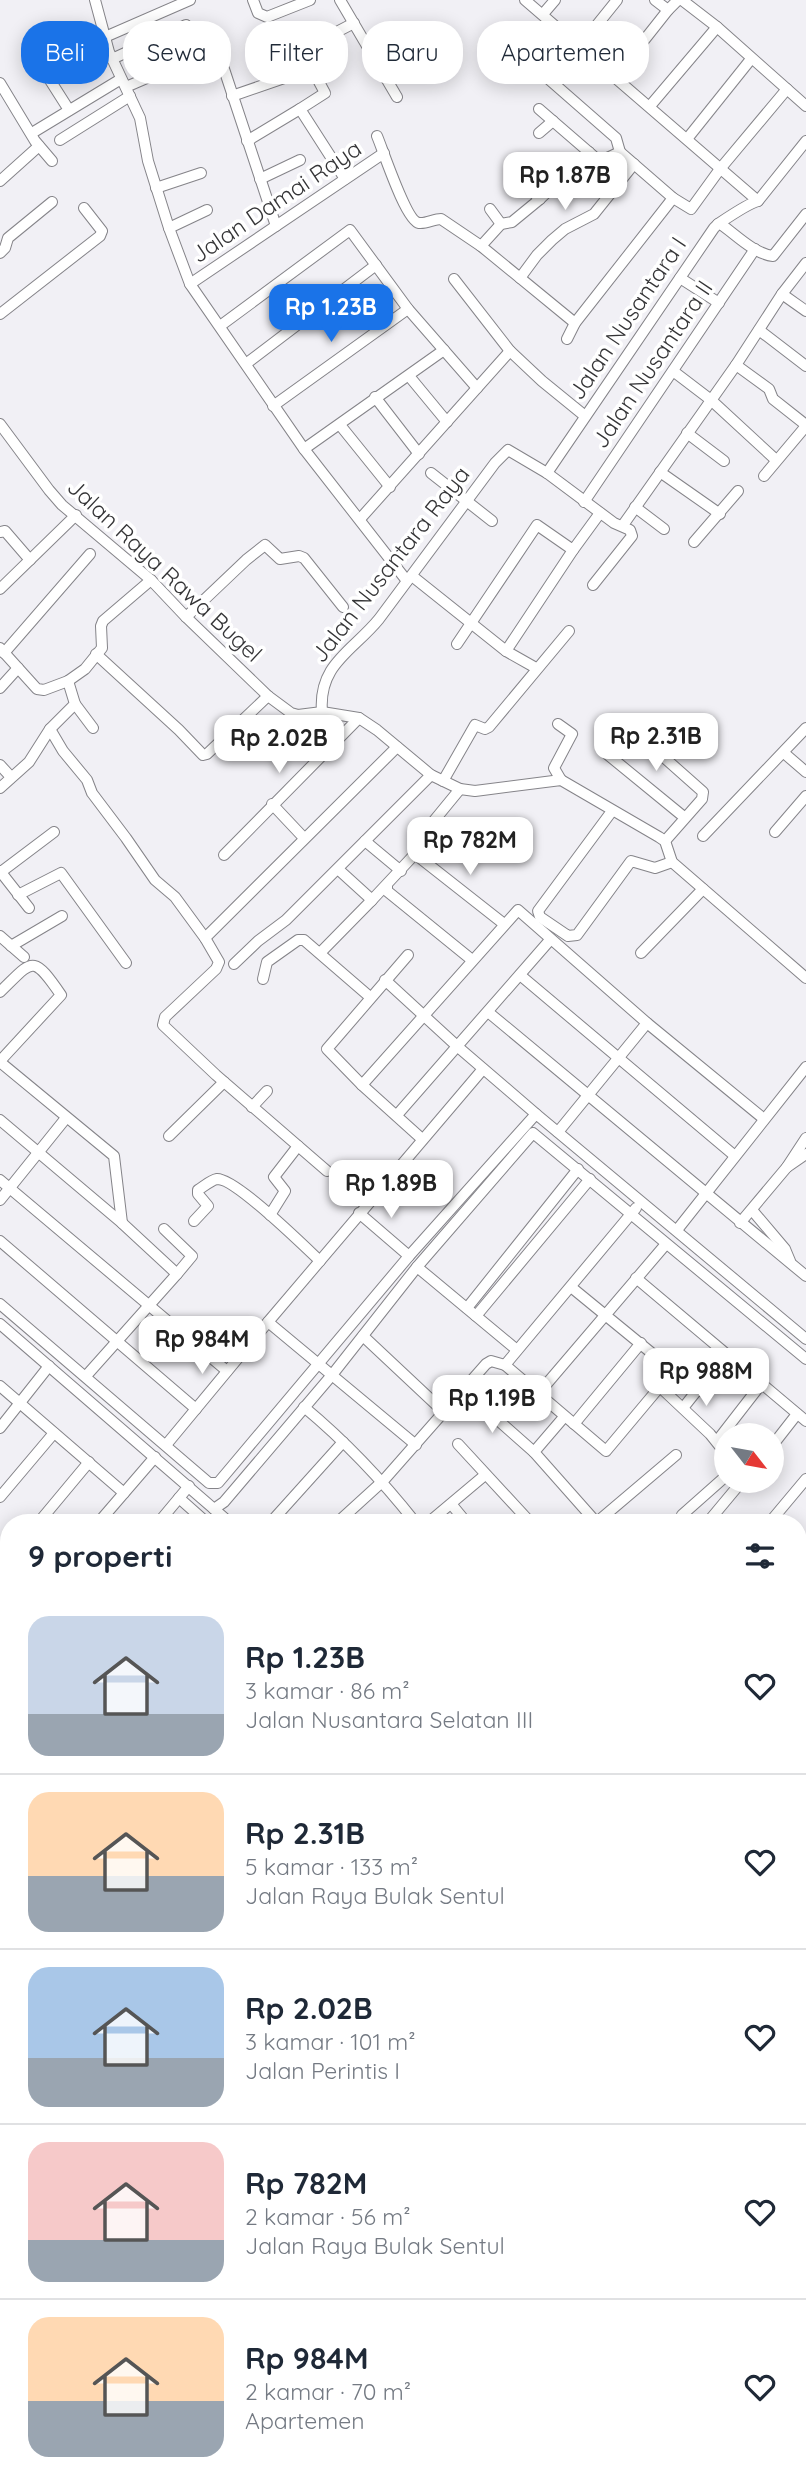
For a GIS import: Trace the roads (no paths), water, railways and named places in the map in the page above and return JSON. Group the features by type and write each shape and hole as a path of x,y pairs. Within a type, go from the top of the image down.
{"street":[{"path":"95,0 101,21"},
{"path":"109,35 190,0"},
{"path":"253,0 258,13 264,17 310,0"},
{"path":"340,0 397,97"},
{"path":"525,0 551,21"},
{"path":"543,14 555,0"},
{"path":"600,21 617,0"},
{"path":"655,0 668,10"},
{"path":"649,34 668,10 680,0 717,27 751,60 806,106"},
{"path":"247,141 325,93 302,50 354,23"},
{"path":"650,106 717,27"},
{"path":"109,48 140,118 156,187 190,284 247,363 273,406 304,449 410,579 506,651 537,668"},
{"path":"113,59 123,54"},
{"path":"687,139 751,60"},
{"path":"0,83 39,146 52,161"},
{"path":"52,84 69,110"},
{"path":"32,133 69,110 133,84"},
{"path":"228,84 275,226"},
{"path":"232,96 267,84"},
{"path":"554,84 616,138 620,152 673,198 691,209 720,169 787,89"},
{"path":"623,84 758,201"},
{"path":"60,140 126,87"},
{"path":"300,109 345,179"},
{"path":"539,109 589,152 603,160 620,152"},
{"path":"539,133 553,121"},
{"path":"377,136 405,207 413,220 420,223 441,219 481,246 575,323"},
{"path":"718,224 750,203 758,201 806,141"},
{"path":"0,181 39,146"},
{"path":"481,246 501,224 512,222 589,152"},
{"name":"Jalan Damai Raya","path":"190,284 384,153"},
{"path":"260,180 300,160"},
{"path":"520,278 537,255 559,234 594,214 634,164"},
{"path":"156,187 201,173"},
{"path":"520,180 540,199"},
{"path":"566,339 575,323 673,198"},
{"path":"0,253 5,248 8,237 52,202"},
{"path":"0,314 100,236 102,231 84,208"},
{"path":"490,209 501,224"},
{"path":"169,228 206,210"},
{"path":"718,224 755,250 773,257 806,214"},
{"name":"Jalan Nusantara I","path":"547,473 718,224"},
{"path":"220,326 350,230 408,309 477,388"},
{"name":"Jalan Nusantara II","path":"584,502 755,250"},
{"path":"593,585 632,536 630,530 623,525 806,262"},
{"path":"247,363 376,265"},
{"path":"680,278 719,303"},
{"path":"454,279 510,351 585,416"},
{"path":"782,294 806,311"},
{"path":"273,406 408,309"},
{"path":"760,330 806,366"},
{"path":"304,449 444,350"},
{"path":"360,519 510,351"},
{"path":"736,365 769,389 773,400 806,425 764,476"},
{"path":"673,371 711,400 776,460"},
{"path":"409,376 447,422"},
{"path":"375,397 419,454"},
{"path":"340,425 390,487"},
{"name":"Jalan Raya Rawa Bugel","path":"1,428 48,490 151,580 268,696 298,715 322,712 359,718"},
{"path":"687,433 724,461"},
{"name":"Jalan Nusantara Raya","path":"322,712 321,694 335,663 363,638 508,450 547,473 617,525 623,525"},
{"path":"431,472 492,521"},
{"path":"660,472 720,514"},
{"path":"694,542 738,491"},
{"path":"635,507 664,529"},
{"path":"506,651 600,513"},
{"path":"0,589 76,515"},
{"path":"457,644 537,526 573,550"},
{"path":"0,532 5,531 30,560"},
{"path":"186,617 265,545 280,559 299,556 304,558 343,607"},
{"path":"90,554 2,650 37,689 44,690 68,681 85,669 103,645 103,621 151,580"},
{"path":"443,781 475,725 485,729 489,727 569,631"},
{"path":"96,654 203,755 268,696"},
{"path":"0,688 18,668"},
{"path":"68,681 75,704 93,728"},
{"path":"0,788 29,762 50,729 75,704"},
{"path":"224,855 359,718 431,775 460,789 475,792 561,780"},
{"path":"558,724 572,734 554,768 561,780 664,841 672,862 806,978"},
{"path":"703,836 806,728"},
{"path":"50,729 155,880 176,897 219,962 216,969 162,1021 163,1025 327,1171"},
{"path":"664,841 702,799 703,792 632,729 627,729 607,754 684,817"},
{"path":"205,938 397,747"},
{"path":"783,753 806,772"},
{"path":"0,765 10,778"},
{"path":"234,964 286,920 431,775"},
{"path":"320,953 401,871 415,854 428,828 460,789"},
{"path":"775,832 806,796"},
{"path":"272,804 304,838"},
{"path":"612,811 538,911 540,917 568,936 577,936 631,861 655,868 672,862"},
{"path":"29,908 0,872 54,832"},
{"path":"365,841 401,871"},
{"path":"415,854 504,924"},
{"path":"338,870 371,901"},
{"path":"18,895 61,873 125,964"},
{"path":"387,886 387,891 472,960"},
{"path":"641,953 703,889"},
{"path":"362,1085 518,910 647,1023 764,1119"},
{"path":"11,946 62,916"},
{"path":"0,936 24,957"},
{"path":"263,979 267,962 298,940 304,940 370,997"},
{"path":"397,1115 550,940"},
{"path":"408,955 327,1049 422,1139"},
{"path":"0,992 27,966 34,964 42,968 61,995 0,1061 114,1156 122,1223"},
{"path":"520,975 735,1156"},
{"path":"385,980 483,1069 806,1339"},
{"path":"488,1012 705,1195 806,1276"},
{"path":"558,1132 647,1023"},
{"path":"677,1230 806,1067"},
{"path":"166,1445 483,1069"},
{"path":"169,1136 224,1082"},
{"path":"252,1107 267,1091"},
{"path":"0,1304 209,1483 218,1483 409,1256 536,1114"},
{"path":"0,1200 66,1118"},
{"path":"0,1120 122,1223 177,1274"},
{"path":"214,1509 224,1502 332,1375 417,1268 533,1133 806,1359"},
{"path":"740,1223 788,1167 806,1138"},
{"path":"270,1215 285,1191 274,1177 298,1146"},
{"path":"788,1167 806,1154"},
{"path":"467,1308 578,1169"},
{"path":"194,1221 208,1206 197,1192 218,1179 243,1193 320,1261"},
{"path":"0,1180 227,1371"},
{"path":"476,1316 590,1180"},
{"path":"505,1365 642,1200"},
{"path":"752,1210 785,1249 790,1262"},
{"path":"359,1213 409,1256"},
{"path":"66,1381 82,1372 116,1341 192,1256 164,1229"},
{"path":"0,1241 196,1409"},
{"path":"538,1394 666,1244"},
{"path":"417,1268 517,1350"},
{"path":"636,1278 802,1418 784,1435"},
{"path":"571,1287 698,1391"},
{"path":"268,1322 416,1445"},
{"path":"0,1324 220,1514"},
{"path":"363,1336 444,1412"},
{"path":"574,1424 641,1343"},
{"path":"683,1408 726,1354"},
{"path":"347,1514 383,1481 491,1361 505,1365 606,1451 673,1371"},
{"path":"0,1427 49,1366"},
{"path":"731,1423 762,1383"},
{"path":"0,1386 124,1493"},
{"path":"660,1387 714,1438"},
{"path":"464,1390 534,1452 589,1514"},
{"path":"304,1407 383,1481 409,1514"},
{"path":"534,1452 564,1417"},
{"path":"0,1497 54,1433"},
{"path":"278,1514 343,1442"},
{"path":"458,1444 522,1514"},
{"path":"606,1514 676,1455"},
{"path":"106,1514 155,1457"},
{"path":"46,1514 89,1462"},
{"path":"440,1514 485,1475"},
{"path":"781,1514 805,1483"},
{"path":"166,1514 189,1486"},
{"path":"683,1514 714,1487"},
{"path":"715,1514 732,1493"},
{"path":"179,1498 197,1514"},
{"path":"452,1505 459,1514"}]}
